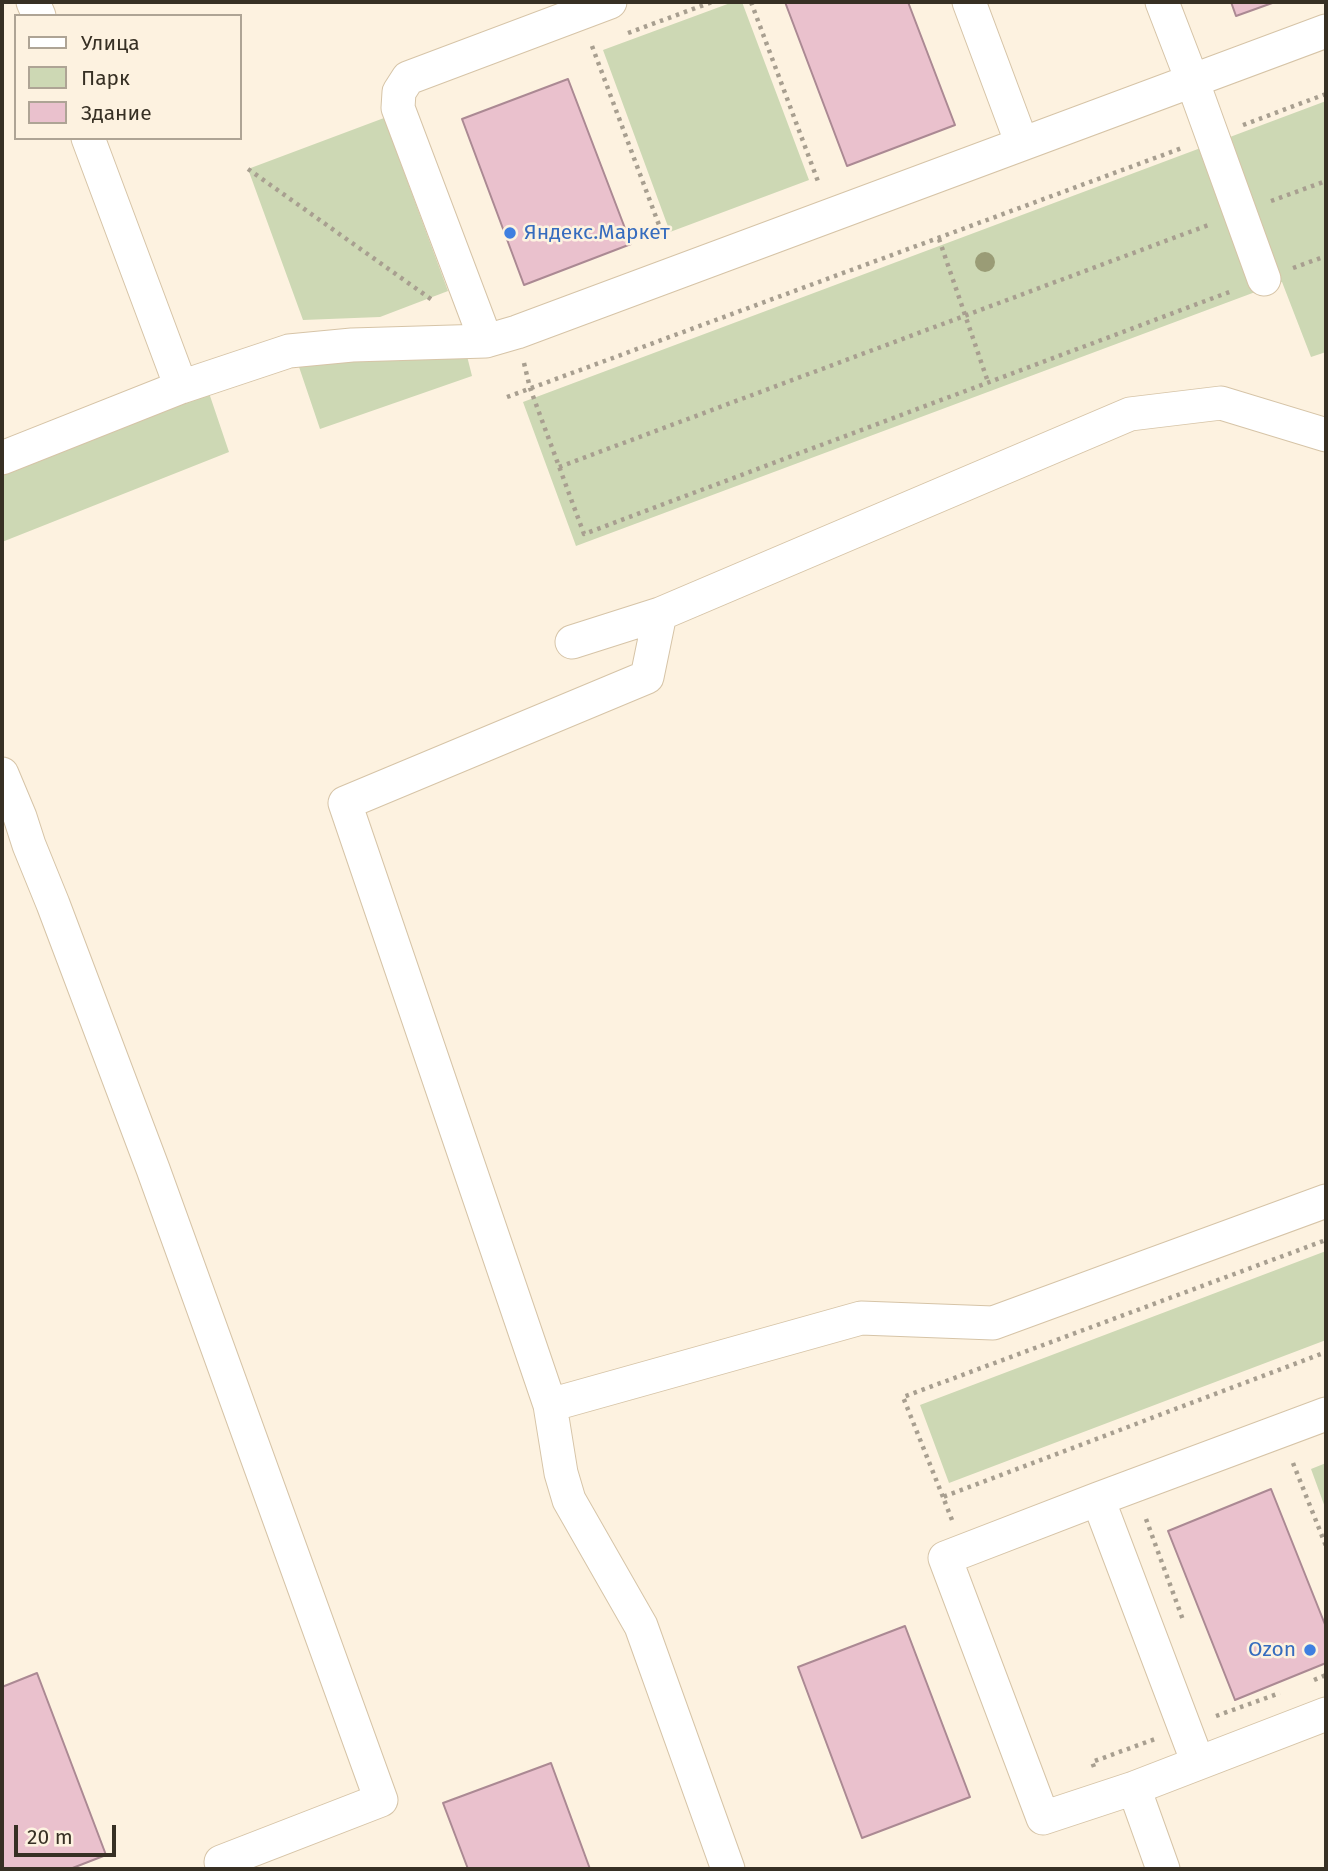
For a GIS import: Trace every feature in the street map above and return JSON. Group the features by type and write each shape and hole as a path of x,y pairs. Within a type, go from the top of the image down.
{"lane":[{"path":"486,341 398,108 399,92 408,78 610,2"},
{"path":"969,2 1022,144"},
{"path":"1162,2 1264,279"},
{"path":"2,458 181,387 289,351 352,345 486,341 517,332 1326,31"},
{"path":"89,140 181,387"},
{"path":"572,642 660,614 1130,414 1221,402 1326,435"},
{"path":"660,614 647,677 345,803 550,1405 561,1473 569,1500 641,1626 728,1869"},
{"path":"2,774 148,1157 382,1800 221,1862"},
{"path":"550,1405 861,1318 993,1323 1326,1200"},
{"path":"1326,1414 945,1558 1043,1818 1134,1788 1326,1714"},
{"path":"1098,1499 1198,1763"},
{"path":"1134,1788 1163,1869"}],"path":[{"path":"751,2 819,185"},
{"path":"592,46 665,241"},
{"path":"507,397 1326,94"},
{"path":"248,169 438,304 471,302"},
{"path":"559,467 1326,181"},
{"path":"939,239 988,382"},
{"path":"517,332 530,388 584,534 1326,256"},
{"path":"965,1550 903,1397 1326,1240"},
{"path":"943,1497 1326,1352"},
{"path":"1293,1463 1326,1546"}],"green space":[{"path":"733,2 742,2 809,180 670,232 603,50"},
{"path":"1326,101 1326,352 1311,357 1282,282 576,546 523,402"},
{"path":"384,118 448,291 380,317 303,320 248,169"},
{"path":"467,356 472,376 320,429 298,364"},
{"path":"208,390 229,452 2,542 2,467"},
{"path":"1326,1251 1326,1340 949,1483 920,1405"},
{"path":"1326,1463 1326,1510 1311,1469"}],"building":[{"path":"785,2 908,2 955,125 847,166"},
{"path":"1231,2 1275,2 1236,16"},
{"path":"568,79 631,244 524,285 462,119"},
{"path":"1271,1489 1326,1627 1326,1663 1235,1700 1168,1531"},
{"path":"905,1626 970,1797 862,1838 798,1667"},
{"path":"37,1673 106,1855 70,1869 2,1869 2,1687"},
{"path":"551,1763 590,1869 468,1869 443,1803"}],"place":[{"name":"Яндекс.Маркет","path":"510,233"},
{"name":"Ozon","path":"1310,1650"}]}
